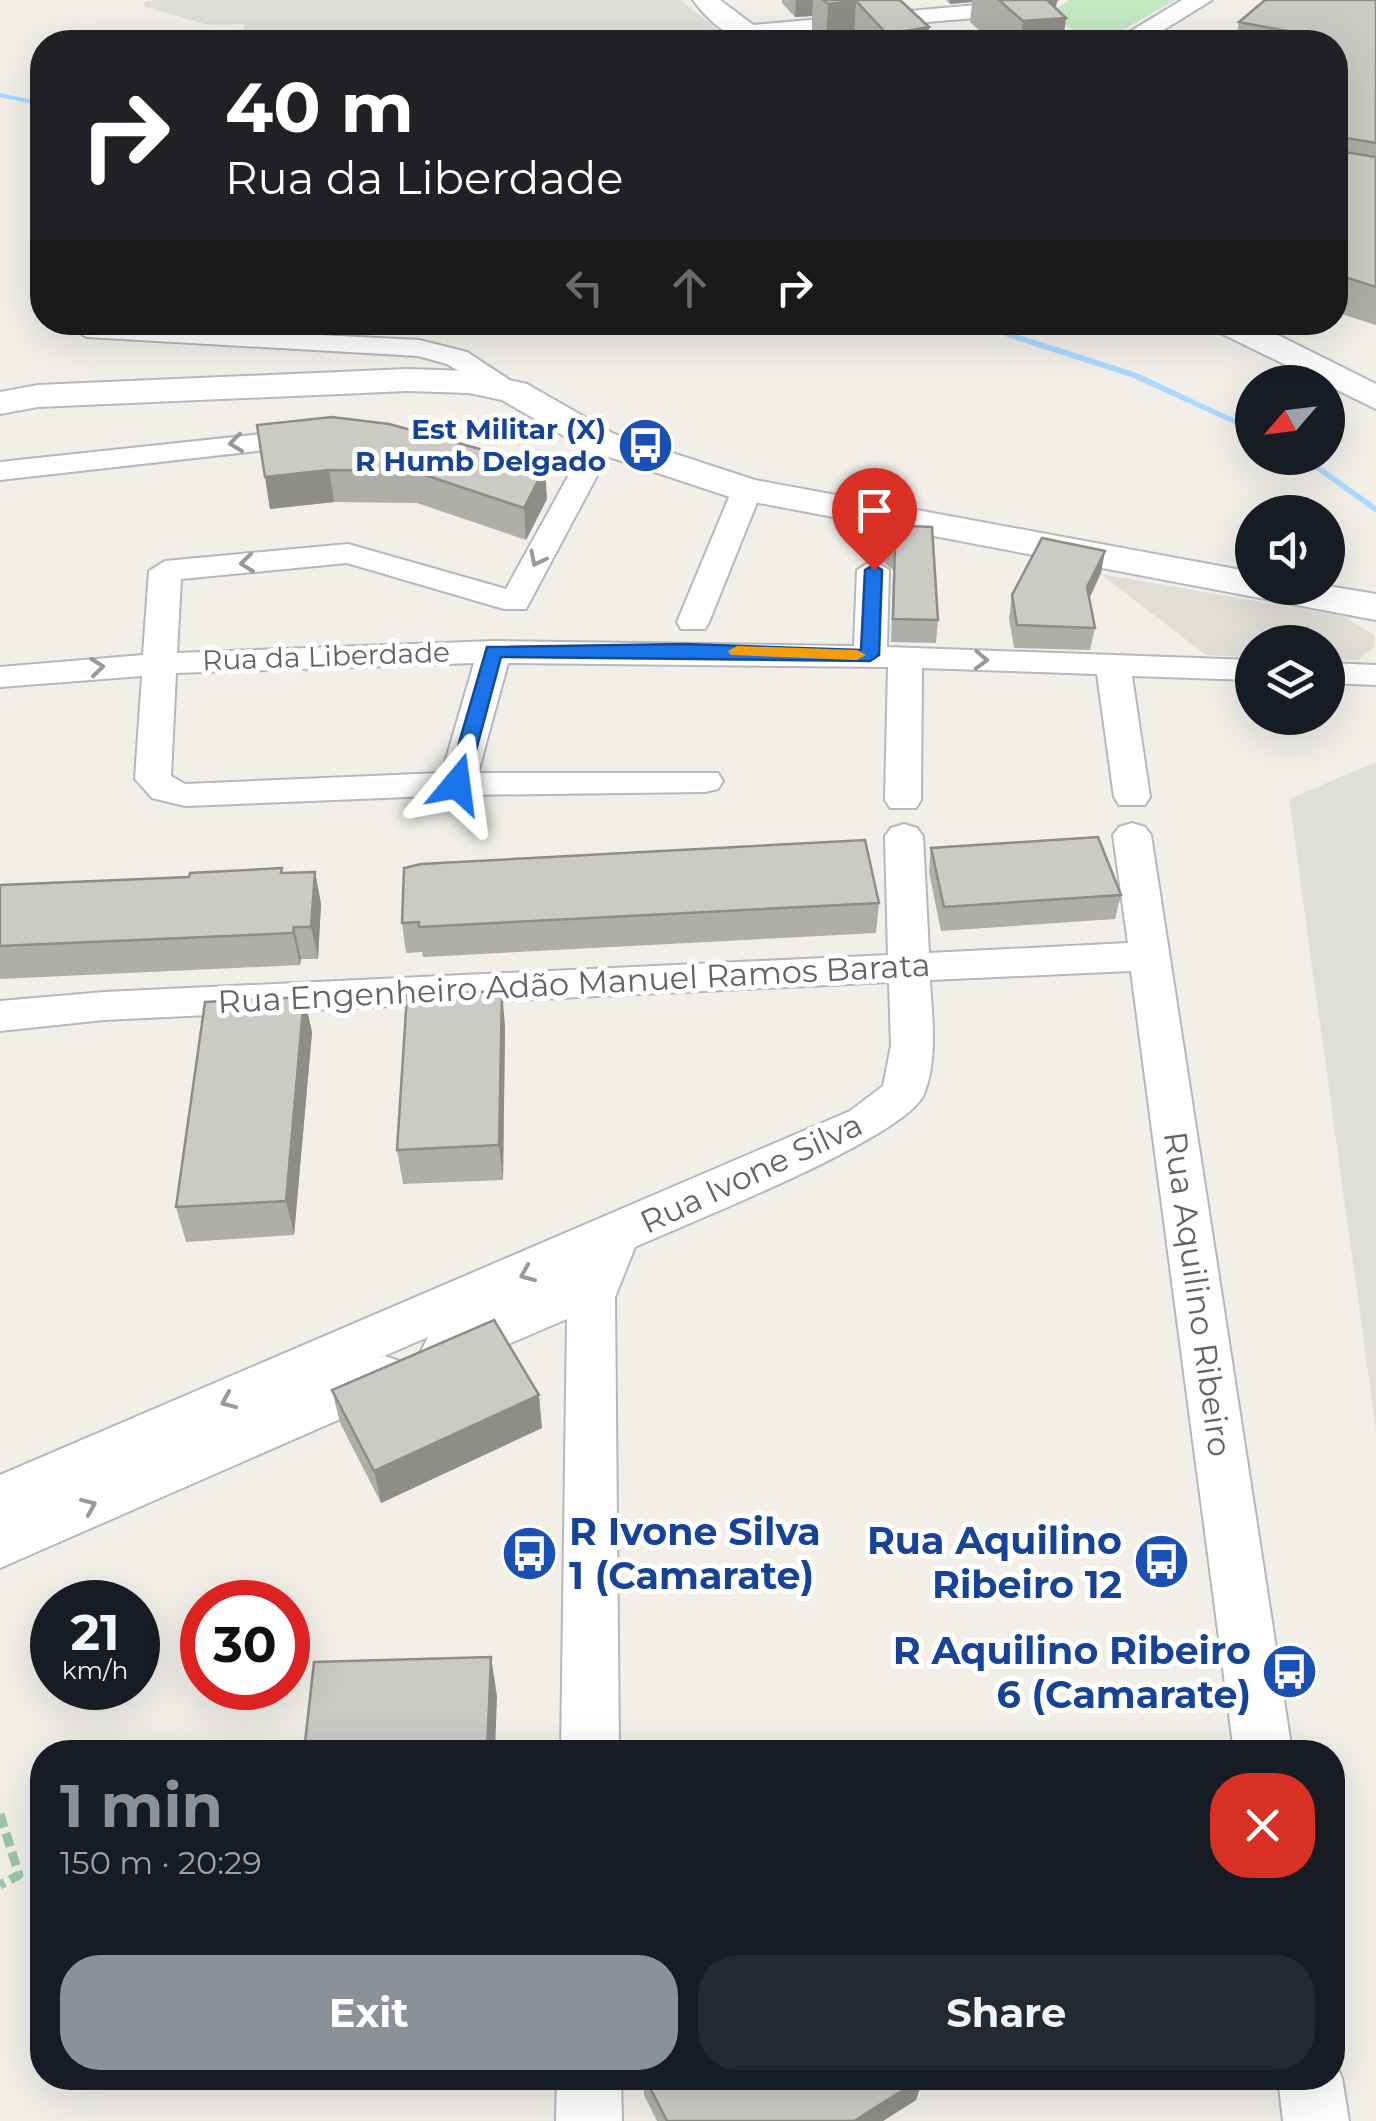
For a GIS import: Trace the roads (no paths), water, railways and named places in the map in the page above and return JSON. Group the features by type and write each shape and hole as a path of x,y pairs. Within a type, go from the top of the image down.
{"street":[{"path":"705,0 743,30"},
{"path":"818,30 1033,7 1047,0"},
{"path":"1147,30 1200,0"},
{"path":"1181,30 1232,0"},
{"path":"192,335 419,348 458,358 601,442 747,490 1235,581"},
{"path":"1211,335 1265,365"},
{"path":"1250,335 1376,398"},
{"path":"0,402 38,396 407,380 469,382 514,392"},
{"path":"1345,404 1376,418"},
{"path":"0,471 268,440 353,438"},
{"path":"601,442 562,490 515,602 348,553 165,571 153,779 165,790 185,795 457,784 706,782"},
{"path":"693,622 747,490"},
{"name":"Rua Ivone Silva","path":"590,1740 592,1297 616,1235 866,1123 903,1093 912,1046 903,818 888,656 874,570"},
{"path":"1345,601 1376,607"},
{"name":"Rua da Liberdade","path":"0,676 162,660 494,651 684,650 1235,669"},
{"path":"457,784 494,651"},
{"name":"Rua Aquilino Ribeiro","path":"1112,664 1149,956 1261,1740"},
{"path":"1345,674 1376,675"},
{"name":"Rua Engenheiro Adão Manuel Ramos Barata","path":"0,1016 104,1006 1149,956"},
{"path":"0,1498 616,1235"},
{"path":"0,1544 596,1285"},
{"path":"589,2090 589,2121"},
{"path":"1312,2090 1316,2121"}],"waterway":[{"path":"0,95 30,101"},
{"path":"1010,335 1134,375 1235,422"},
{"path":"1328,475 1376,510"}],"place":[{"name":"Est Militar (X) R Humb Delgado","path":"645,445"},
{"name":"R Ivone Silva 1 (Camarate)","path":"530,1553"},
{"name":"Rua Aquilino Ribeiro 12","path":"1161,1562"},
{"name":"R Aquilino Ribeiro 6 (Camarate)","path":"1290,1672"}]}
